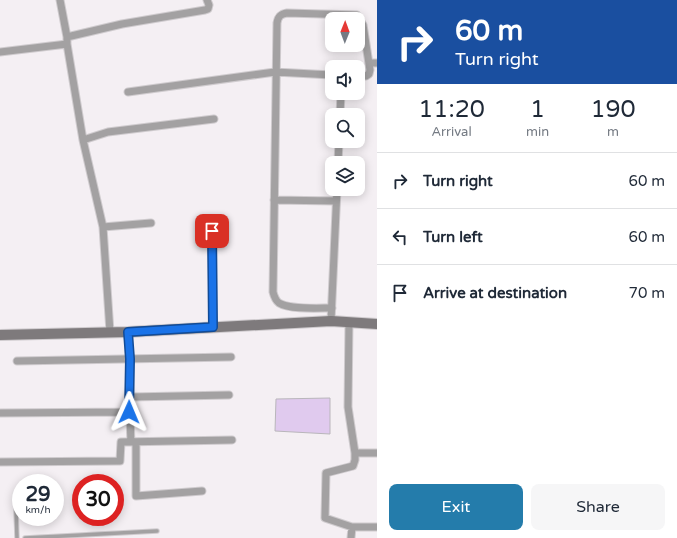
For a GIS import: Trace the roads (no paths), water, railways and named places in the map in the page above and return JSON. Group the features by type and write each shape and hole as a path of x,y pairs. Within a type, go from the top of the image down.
{"street":[{"path":"60,0 83,140 103,227 110,332"},
{"path":"67,37 122,24 205,10 208,9 209,5 207,0"},
{"path":"332,308 292,306 278,303 274,297 275,72 278,18 282,14 287,13 357,16 363,25 370,70 369,74 365,76"},
{"path":"0,52 67,44"},
{"path":"369,63 377,62"},
{"path":"128,92 275,72 325,75"},
{"path":"83,140 108,132 214,119"},
{"path":"331,322 336,196"},
{"path":"274,200 336,201"},
{"path":"103,227 151,223"},
{"path":"212,231 213,327"},
{"path":"0,335 128,332 331,322 377,324"},
{"path":"349,322 348,406 355,460 353,466 326,473 325,518 352,527 377,527"},
{"path":"128,332 130,359 129,412 133,442 136,496 202,491"},
{"path":"17,361 231,357"},
{"path":"130,397 229,394"},
{"path":"0,413 129,412"},
{"path":"0,462 120,461 121,442 232,440"},
{"path":"354,453 377,453"},
{"path":"351,538 352,527"}],"lane":[{"path":"17,526 17,538"},
{"path":"25,538 157,531"}]}
